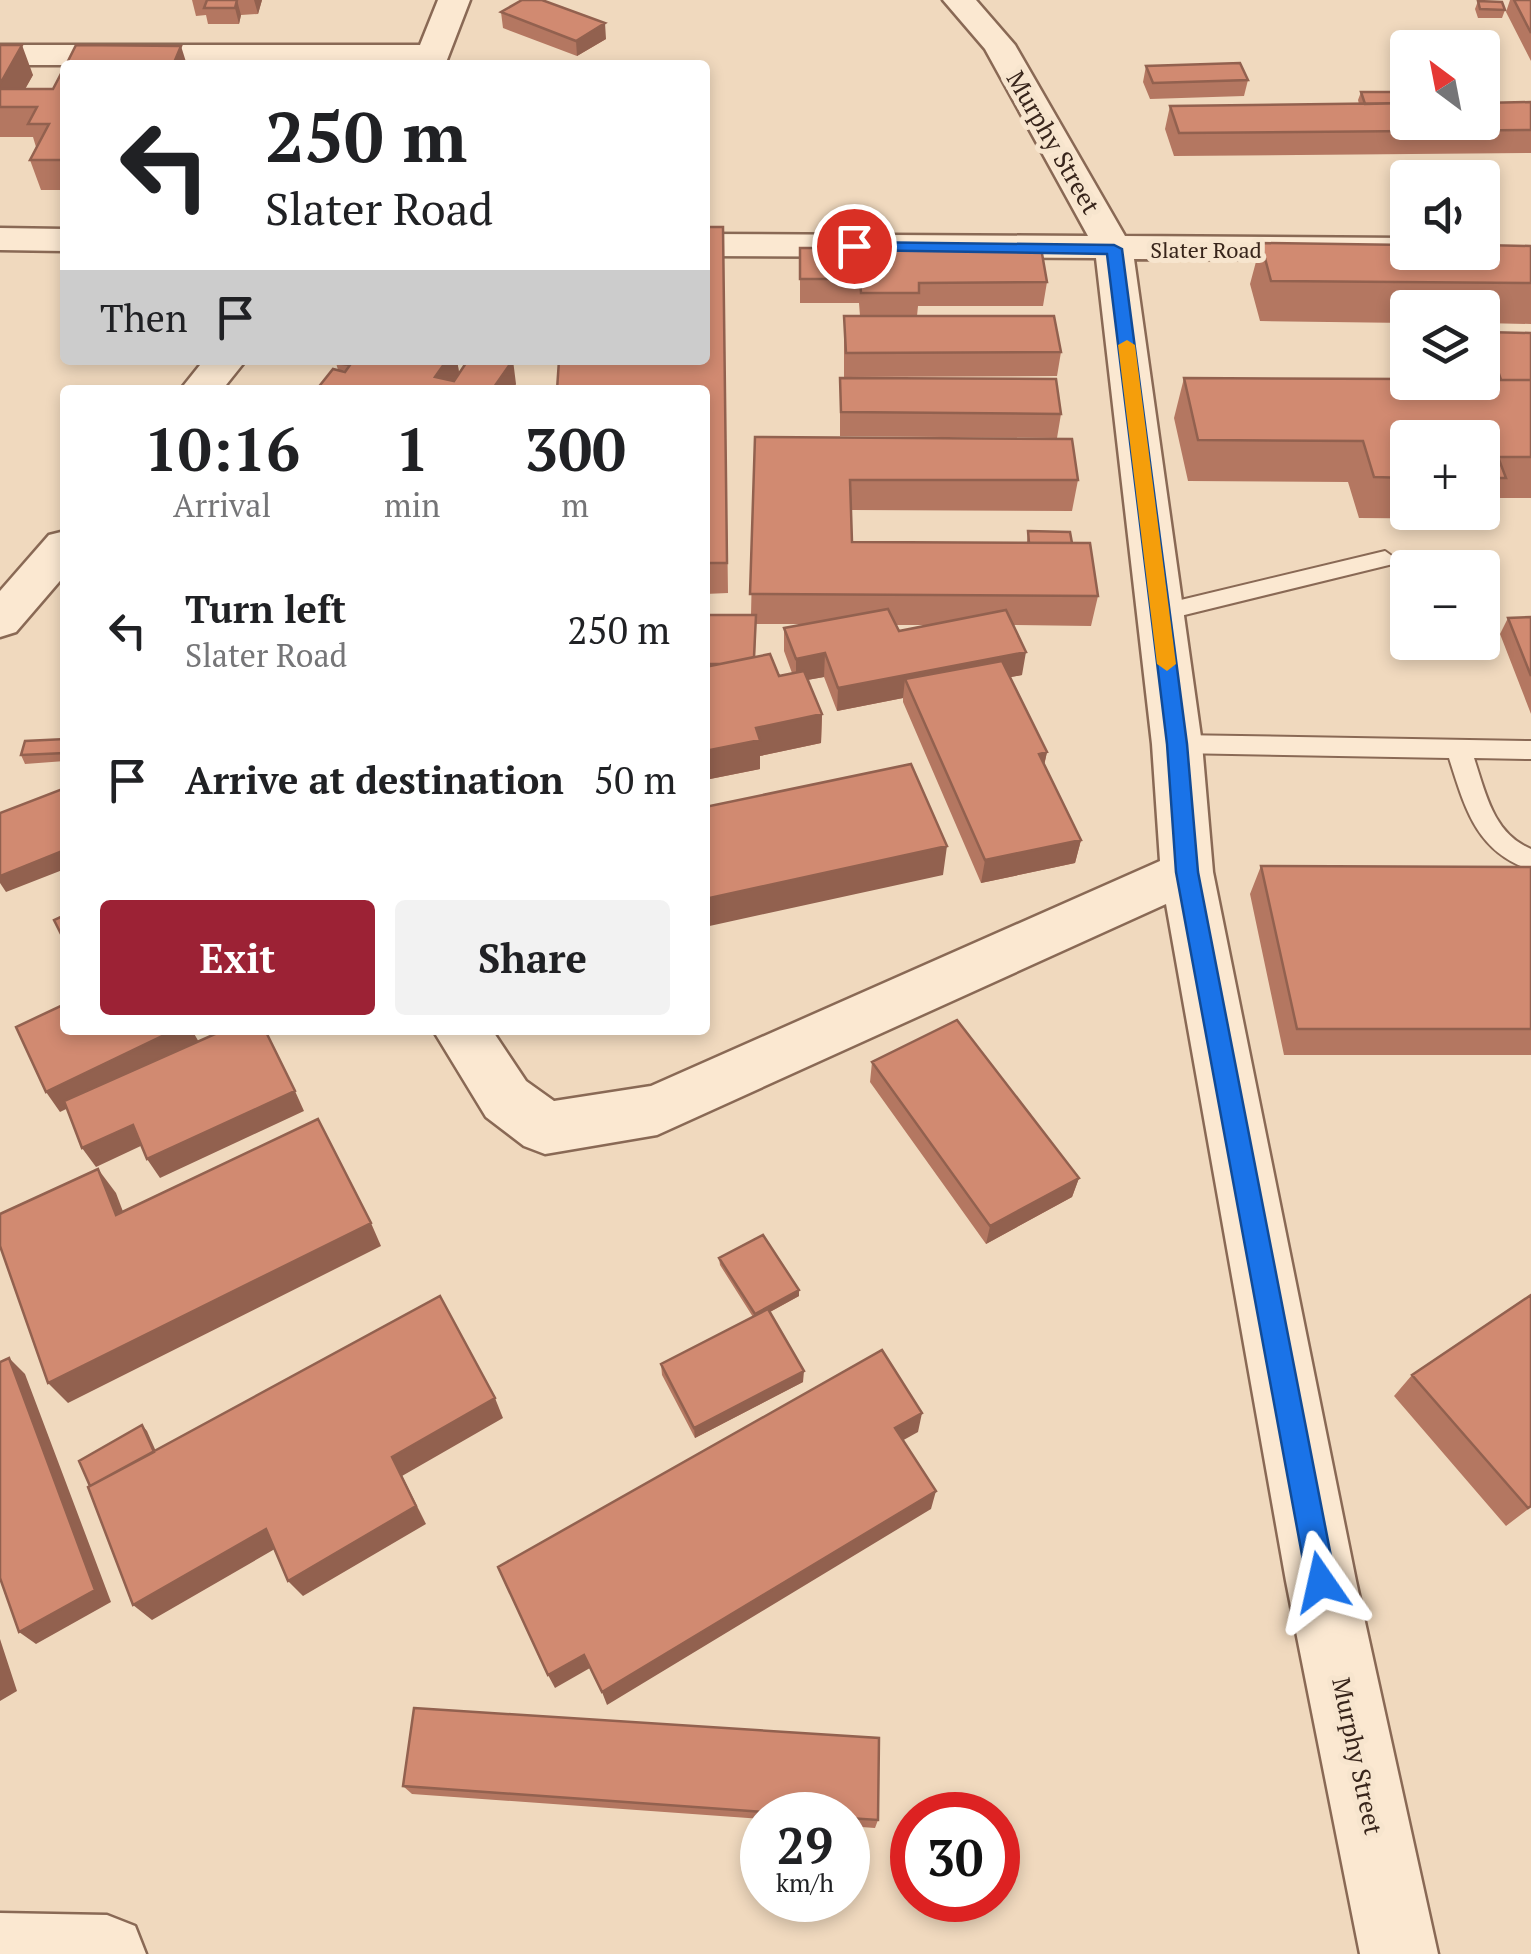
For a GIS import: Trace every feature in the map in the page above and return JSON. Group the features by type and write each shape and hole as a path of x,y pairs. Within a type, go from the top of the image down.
{"street":[{"path":"0,54 430,60 454,0"},
{"name":"Murphy Street","path":"959,0 998,45 1114,249 1177,744 1187,872 1321,1582 1399,1954"},
{"path":"0,239 60,240"},
{"name":"Slater Road","path":"710,245 1390,249"},
{"path":"204,385 222,365"},
{"path":"0,621 60,552"},
{"path":"464,1035 506,1098 545,1128 657,1110 1187,872"},
{"path":"0,1952 107,1954"}],"lane":[{"path":"1160,612 1384,559"},
{"path":"1177,744 1531,750"},
{"path":"1459,750 1494,842 1531,860"}],"building":[{"path":"207,0 237,0 235,8 204,8"},
{"path":"522,0 542,0 605,23 576,41 501,12"},
{"path":"1514,0 1531,0 1531,33"},
{"path":"1478,1 1502,2 1505,10 1480,9"},
{"path":"0,45 22,45 0,84"},
{"path":"76,45 181,46 175,60 68,60"},
{"path":"1240,63 1248,80 1153,83 1146,66"},
{"path":"60,76 60,160 30,160 49,124 28,124 37,107 0,107 0,89 53,89"},
{"path":"1361,92 1390,92 1390,103 1365,104"},
{"path":"1531,102 1531,130 1500,130 1500,103"},
{"path":"1390,103 1390,131 1179,133 1170,106"},
{"path":"710,227 723,227 727,563 710,563 710,385 557,385 559,365 710,365"},
{"path":"1261,243 1390,245 1390,270 1500,270 1500,245 1531,246 1531,283 1271,281"},
{"path":"800,248 1041,248 1047,282 919,283 919,293 861,293 860,279 800,279"},
{"path":"844,316 1054,316 1061,352 846,353"},
{"path":"1500,332 1531,333 1531,380 1501,380"},
{"path":"350,365 443,365 435,377 454,381 465,365 510,365 496,385 320,385 333,369 345,372"},
{"path":"840,378 1056,379 1061,414 841,412"},
{"path":"1184,378 1390,379 1390,400 1500,400 1500,380 1531,380 1531,457 1500,457 1500,420 1390,420 1390,477 1374,477 1363,441 1198,440"},
{"path":"755,437 1072,439 1078,480 850,480 852,542 1090,543 1098,596 750,594"},
{"path":"1028,531 1070,532 1072,543 1029,543"},
{"path":"888,609 899,631 1006,610 1026,652 838,688 825,653 796,659 784,628"},
{"path":"710,615 756,615 754,657 710,664"},
{"path":"1531,617 1531,676 1508,618"},
{"path":"770,654 779,676 804,671 822,714 756,728 760,740 710,750 710,666"},
{"path":"1002,661 1047,752 1039,754 1081,840 985,860 905,679"},
{"path":"60,739 60,753 21,755 25,741"},
{"path":"911,764 947,846 710,898 710,806"},
{"path":"60,790 60,852 0,876 0,813"},
{"path":"1261,866 1531,867 1531,1029 1297,1029"},
{"path":"60,1006 60,1035 165,1035 46,1092 16,1027"},
{"path":"957,1020 1079,1178 990,1226 872,1062"},
{"path":"213,1035 267,1035 295,1091 147,1159 133,1125 82,1148 64,1101"},
{"path":"318,1119 371,1223 48,1383 0,1246 0,1214 98,1169 116,1215"},
{"path":"763,1235 799,1290 755,1314 719,1258"},
{"path":"1531,1295 1531,1506 1528,1508 1412,1375"},
{"path":"440,1296 495,1398 392,1457 416,1506 288,1581 266,1529 133,1605 88,1487"},
{"path":"768,1309 804,1371 694,1428 661,1364"},
{"path":"882,1350 922,1413 895,1428 936,1491 602,1692 584,1655 548,1675 498,1567"},
{"path":"9,1358 95,1590 19,1632 0,1578 0,1362"},
{"path":"142,1425 154,1452 90,1486 79,1461"},
{"path":"414,1708 879,1738 878,1820 870,1819 870,1792 740,1792 740,1810 403,1786"}],"slow traffic":[{"path":"1127,345 1167,664"}],"route":[{"path":"854,246 1114,249 1177,744 1187,872 1321,1582"}]}
